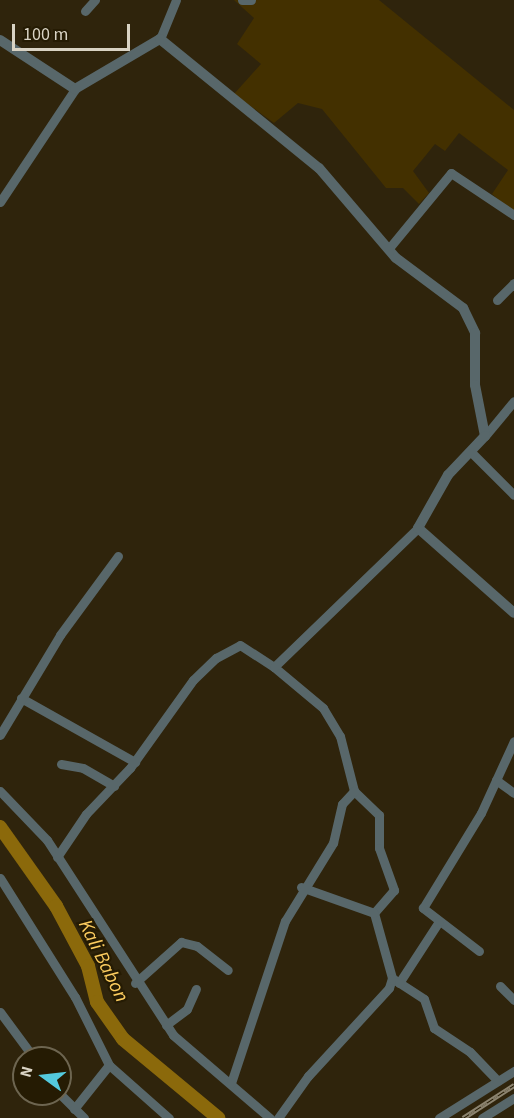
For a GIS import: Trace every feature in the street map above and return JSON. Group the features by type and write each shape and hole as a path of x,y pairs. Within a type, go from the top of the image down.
{"street":[{"path":"85,11 95,0"},
{"path":"0,202 75,89 160,39 176,0"},
{"path":"242,0 251,0"},
{"path":"160,39 319,168 390,247 396,258 449,294 473,320 475,385 485,436"},
{"path":"0,40 75,89"},
{"path":"390,247 450,174 514,215"},
{"path":"497,300 514,283"},
{"path":"274,668 418,528 448,475 472,453 514,401"},
{"path":"472,453 514,495"},
{"path":"418,528 514,613"},
{"path":"0,735 21,698 118,556"},
{"path":"57,857 86,814 135,762 193,680 216,658 240,645 274,668 323,708 350,761 354,791 378,815 379,848 393,885 392,896 374,913"},
{"path":"21,698 135,762"},
{"path":"479,951 438,923 423,908 496,780 514,741"},
{"path":"61,764 84,768 114,786"},
{"path":"496,780 514,793"},
{"path":"0,791 32,820 135,983 166,1025 270,1118"},
{"path":"231,1083 270,959 301,887 333,843 342,804 354,791"},
{"path":"0,878 75,997 109,1065 169,1118"},
{"path":"301,887 374,913"},
{"path":"374,913 395,980 424,999 434,1028 470,1052 498,1081"},
{"path":"278,1118 316,1067 378,1005 438,923"},
{"path":"135,983 181,942 197,946 228,970"},
{"path":"500,986 514,1000"},
{"path":"166,1025 187,1009 196,989"},
{"path":"0,1012 25,1046"},
{"path":"74,1109 109,1065"},
{"path":"439,1118 514,1071"},
{"path":"482,1118 514,1098"},
{"path":"71,1106 84,1118"}],"shaded area":[{"path":"234,0 379,0 514,110 514,213 492,194 508,170 459,133 445,151 435,144 413,171 429,193 419,204 403,188 386,188 322,109 298,103 274,123 234,94 261,64 237,44 254,18"}],"waterway":[{"name":"Kali Babon","path":"0,827 56,906 88,966 97,1002 123,1039 218,1118"}],"railway":[{"path":"463,1118 514,1085"}]}
